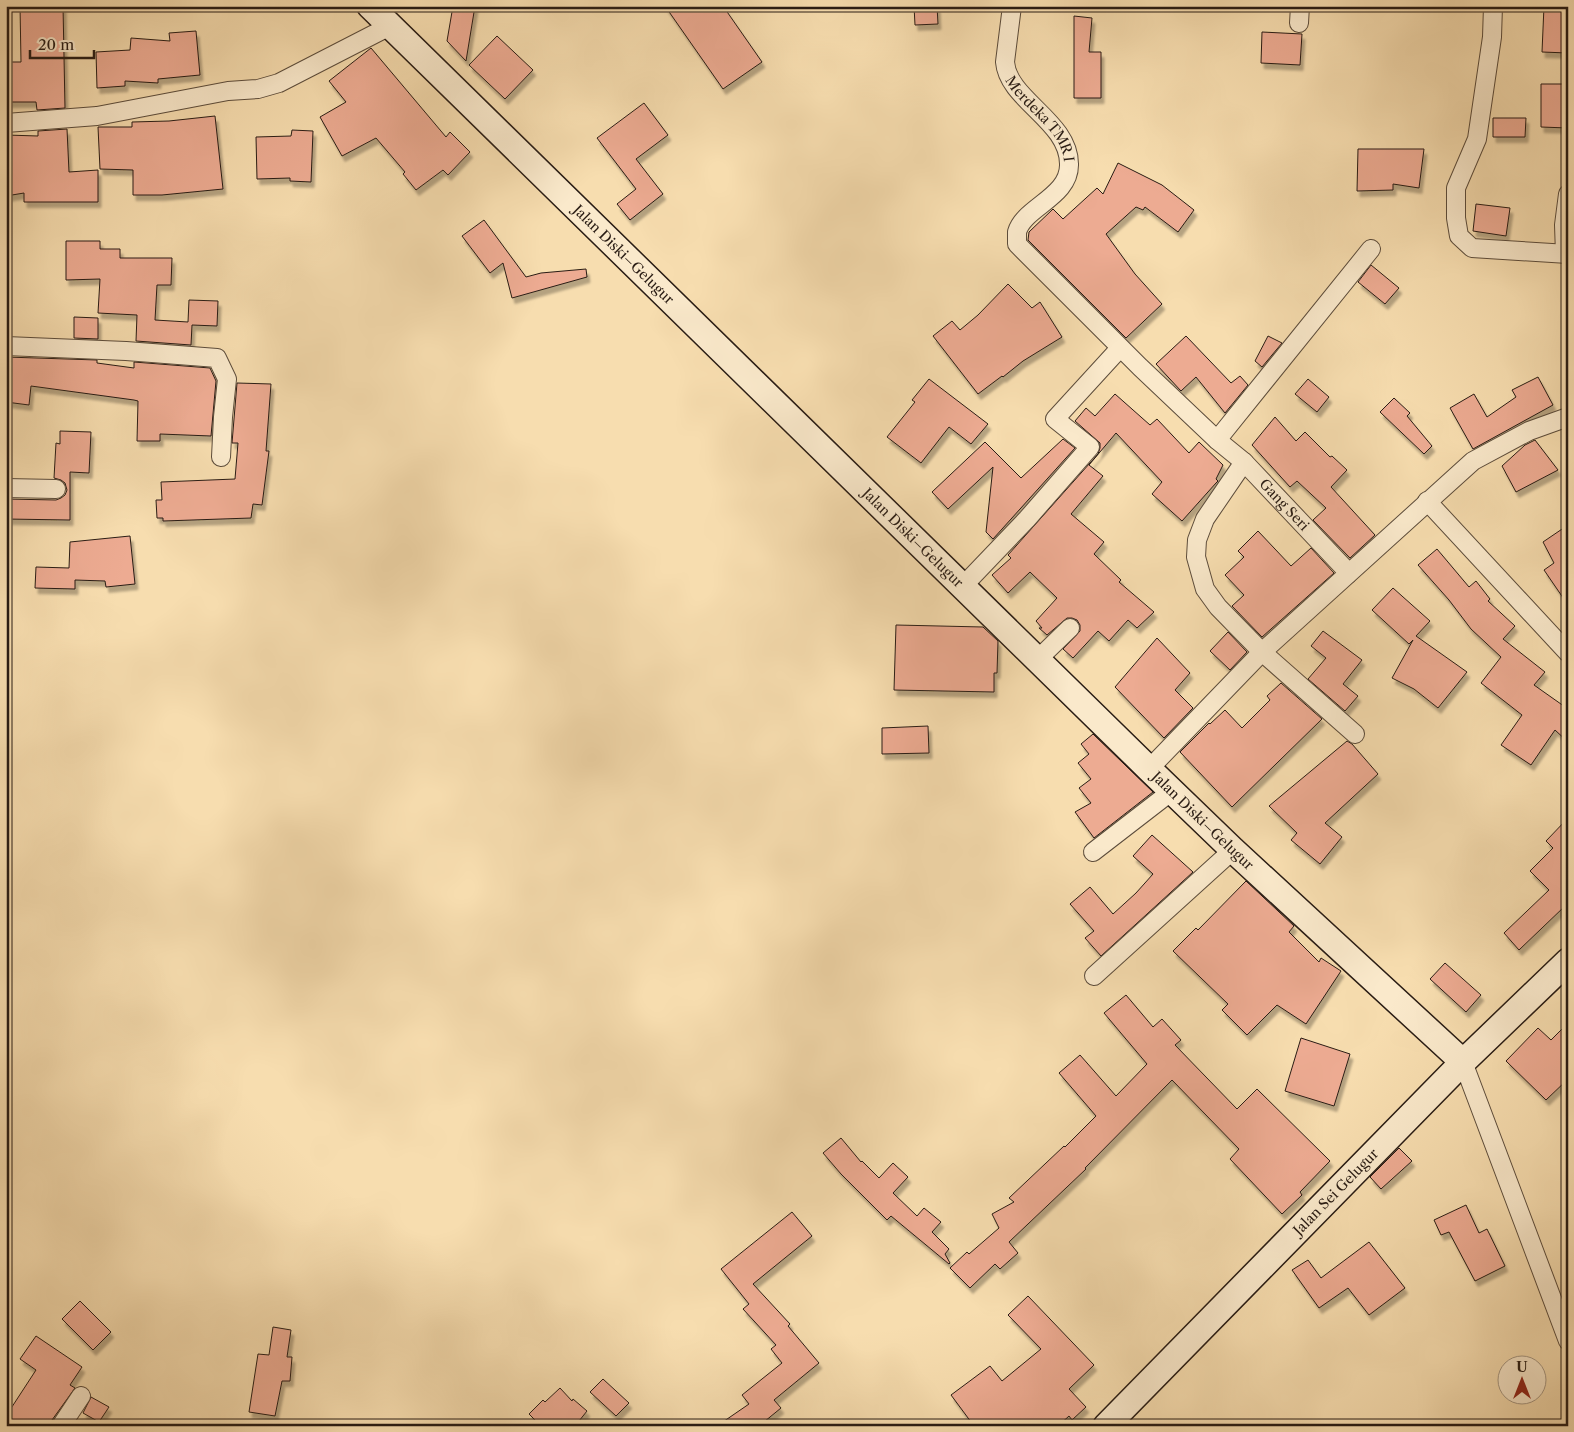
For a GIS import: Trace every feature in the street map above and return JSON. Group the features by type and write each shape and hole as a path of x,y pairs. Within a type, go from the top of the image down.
{"main road":[{"name":"Jalan Diski–Gelugur","path":"370,6 1149,769 1233,850 1463,1062"},
{"name":"Jalan Sei Gelugur","path":"1106,1426 1463,1062 1568,961"}],"street":[{"name":"Merdeka TMR I","path":"1012,6 1004,62 1005,69 1012,82 1057,132 1067,147 1070,165 1063,186 1030,215 1020,227 1017,244"},
{"path":"1493,6 1492,37 1477,139 1456,188 1456,218 1459,236 1472,248 1566,254 1564,226 1568,194"},
{"path":"6,123 97,116 228,91 258,89 279,83 390,26"},
{"name":"Gang Seri","path":"1017,244 1120,348 1217,440 1244,462 1347,570 1348,574"},
{"path":"1217,440 1371,249"},
{"path":"6,346 217,358 227,378 222,417 221,457"},
{"path":"963,586 1027,519 1090,447 1055,419 1120,348"},
{"path":"1149,769 1262,652 1473,461 1529,431 1568,417"},
{"path":"1244,462 1205,519 1197,540 1196,557 1204,589 1218,607 1262,652 1355,734"},
{"path":"6,488 56,489"},
{"path":"1428,501 1568,653"},
{"path":"1037,660 1070,628"},
{"path":"1093,852 1172,791"},
{"path":"1094,976 1233,850"},
{"path":"1463,1062 1568,1341"},
{"path":"61,1426 81,1396"}],"building":[{"path":"20,6 63,6 65,108 37,110 36,102 6,102 6,62 21,62"},
{"path":"453,6 475,6 466,61 447,41"},
{"path":"665,6 723,6 762,62 723,89"},
{"path":"914,6 937,6 938,24 915,25"},
{"path":"1544,6 1568,6 1568,53 1542,52"},
{"path":"1074,16 1092,18 1089,52 1101,52 1101,98 1074,98"},
{"path":"196,31 200,75 158,79 158,83 125,81 125,86 97,88 96,52 130,50 131,38 170,41 169,33"},
{"path":"1262,32 1302,34 1300,65 1261,63"},
{"path":"497,36 533,70 505,99 469,65"},
{"path":"371,48 446,137 450,132 470,152 448,175 443,170 416,190 403,174 405,172 376,138 342,156 320,117 346,102 329,81"},
{"path":"1541,84 1568,84 1568,128 1541,127"},
{"path":"644,103 668,135 636,159 663,194 630,220 617,204 636,189 597,138"},
{"path":"215,116 223,189 162,195 133,195 133,170 100,169 98,127 132,127 132,122 169,121"},
{"path":"1493,118 1526,118 1525,137 1493,137"},
{"path":"67,129 69,172 98,170 98,202 24,202 24,193 6,196 6,135 38,136 38,131"},
{"path":"292,130 313,131 311,182 290,181 290,178 257,179 256,137 291,136"},
{"path":"1358,149 1424,149 1419,188 1393,184 1393,190 1357,191"},
{"path":"1118,163 1162,185 1194,210 1178,232 1145,207 1143,210 1136,207 1106,234 1135,274 1162,304 1126,338 1028,240 1029,232 1053,209 1063,219 1097,188 1103,194"},
{"path":"1476,204 1510,208 1506,236 1473,231"},
{"path":"484,220 526,277 541,273 586,269 587,277 512,298 503,263 490,273 462,236"},
{"path":"66,241 100,241 100,249 120,249 120,258 172,258 171,285 157,285 155,320 188,322 189,300 218,301 217,326 192,325 191,345 136,341 137,315 98,313 100,279 66,280"},
{"path":"1371,265 1399,288 1385,304 1358,282"},
{"path":"1008,284 1032,308 1040,302 1062,337 1023,361 978,394 933,336 952,321 960,330 978,315"},
{"path":"74,317 98,318 98,339 74,338"},
{"path":"1186,336 1231,383 1240,376 1248,385 1225,413 1196,377 1181,391 1156,364"},
{"path":"1268,336 1282,343 1262,367 1255,361"},
{"path":"6,357 97,360 97,363 134,368 134,362 210,368 216,381 211,436 160,434 160,441 137,441 138,401 134,400 31,386 29,405 6,402"},
{"path":"1538,377 1553,405 1473,449 1450,408 1474,394 1487,417 1516,397 1512,390"},
{"path":"929,379 988,424 971,444 949,427 921,463 887,437 915,402 912,400"},
{"path":"1308,379 1329,397 1317,412 1295,394"},
{"path":"237,383 271,384 266,451 269,451 262,505 253,504 251,518 163,521 163,518 157,518 156,500 162,500 161,482 235,479 238,443 232,443"},
{"path":"1115,394 1150,425 1157,419 1189,453 1199,442 1223,465 1216,479 1218,481 1182,521 1152,494 1162,482 1116,433 1089,465 1103,476 1071,514 1104,542 1094,554 1121,580 1119,582 1154,612 1137,628 1128,620 1109,641 1098,631 1073,658 1063,649 1080,631 1080,625 1077,620 1067,618 1047,635 1039,628 1042,628 1036,621 1057,598 1030,572 1008,593 992,575 1011,558 1008,555 1098,454 1100,443 1075,421 1086,408 1095,416"},
{"path":"1394,398 1410,413 1407,416 1432,446 1424,454 1380,412"},
{"path":"1275,417 1296,441 1305,432 1330,457 1332,456 1347,470 1331,487 1375,535 1350,558 1313,520 1326,508 1297,481 1290,487 1252,445"},
{"path":"60,431 91,432 89,473 70,472 70,520 6,519 6,499 56,500 65,495 67,490 65,483 54,478 56,443 60,444"},
{"path":"1063,439 1075,448 993,539 986,532 993,467 948,509 932,492 985,442 1021,478"},
{"path":"1535,440 1558,470 1516,492 1502,466 1525,445"},
{"path":"1568,525 1568,605 1544,570 1554,563 1543,542"},
{"path":"1258,531 1291,566 1311,548 1334,573 1262,637 1232,606 1244,595 1225,575 1244,557 1238,551"},
{"path":"130,536 135,584 106,587 105,581 75,580 75,589 35,588 36,567 69,568 70,542"},
{"path":"1437,549 1469,587 1476,581 1490,599 1488,601 1515,626 1503,639 1545,672 1534,685 1568,709 1568,742 1555,730 1531,765 1501,745 1522,715 1481,683 1501,657 1471,629 1449,600 1418,565"},
{"path":"1393,588 1430,621 1416,636 1467,672 1438,708 1414,689 1392,678 1413,640 1409,644 1372,610"},
{"path":"896,625 983,627 998,641 997,673 994,673 994,692 894,690"},
{"path":"1323,631 1362,660 1343,684 1358,696 1345,711 1308,679 1326,658 1311,646"},
{"path":"1228,632 1247,652 1230,670 1210,651"},
{"path":"1157,638 1190,673 1175,690 1193,708 1164,738 1115,687"},
{"path":"1281,683 1322,719 1232,807 1180,752 1225,710 1242,728 1270,700 1267,696"},
{"path":"928,726 929,753 882,754 882,728"},
{"path":"1093,734 1153,792 1094,838 1075,812 1091,803 1079,788 1091,779 1078,763 1089,754 1081,744"},
{"path":"1347,741 1352,744 1378,774 1325,823 1342,837 1320,864 1291,840 1297,833 1269,806"},
{"path":"1568,818 1568,909 1565,906 1519,950 1504,933 1549,890 1530,871 1553,848 1546,841"},
{"path":"1152,835 1193,872 1101,956 1085,938 1094,931 1070,904 1090,887 1113,914 1153,874 1133,856"},
{"path":"1246,881 1294,926 1289,932 1319,962 1321,958 1341,971 1306,1024 1277,1005 1247,1035 1222,1010 1228,1004 1173,951 1196,928 1198,930"},
{"path":"1445,963 1481,995 1466,1012 1430,979"},
{"path":"1126,995 1153,1027 1162,1019 1181,1040 1175,1045 1237,1109 1257,1089 1330,1161 1300,1192 1302,1195 1282,1214 1230,1159 1239,1149 1172,1080 1086,1169 1009,1242 1018,1253 1000,1269 995,1264 970,1288 950,1268 967,1252 969,1254 999,1228 992,1214 1014,1202 1009,1198 1096,1116 1059,1073 1080,1055 1116,1096 1147,1064 1104,1013"},
{"path":"1568,1023 1568,1079 1546,1100 1506,1061 1538,1028 1551,1040"},
{"path":"1301,1038 1350,1054 1334,1106 1285,1091"},
{"path":"841,1138 861,1162 879,1178 893,1163 908,1177 893,1193 917,1216 924,1208 941,1222 932,1232 949,1249 945,1254 949,1264 891,1216 887,1220 823,1153"},
{"path":"1399,1148 1412,1161 1381,1189 1370,1177"},
{"path":"1466,1205 1479,1233 1487,1229 1505,1266 1475,1281 1449,1232 1441,1235 1434,1220"},
{"path":"792,1212 812,1236 753,1284 790,1324 788,1326 819,1363 774,1400 781,1408 759,1426 717,1426 749,1404 742,1395 782,1363 771,1349 776,1345 743,1309 749,1304 721,1269"},
{"path":"1369,1242 1405,1288 1369,1315 1348,1288 1319,1308 1292,1270 1308,1260 1321,1278"},
{"path":"1028,1296 1094,1365 1069,1389 1086,1407 1072,1420 1069,1416 1058,1426 974,1426 951,1395 990,1366 1002,1381 1041,1349 1008,1315"},
{"path":"80,1301 111,1332 93,1350 62,1319"},
{"path":"273,1327 291,1330 287,1357 292,1357 290,1381 282,1381 275,1416 249,1412 258,1354 269,1355"},
{"path":"36,1336 82,1367 70,1385 75,1388 52,1420 50,1426 16,1426 6,1419 6,1416 36,1370 20,1359"},
{"path":"603,1379 629,1403 616,1416 590,1392"},
{"path":"560,1388 572,1401 573,1399 587,1411 575,1426 541,1426 529,1414 543,1400 545,1402"},
{"path":"91,1397 109,1407 99,1422 83,1413"}]}
